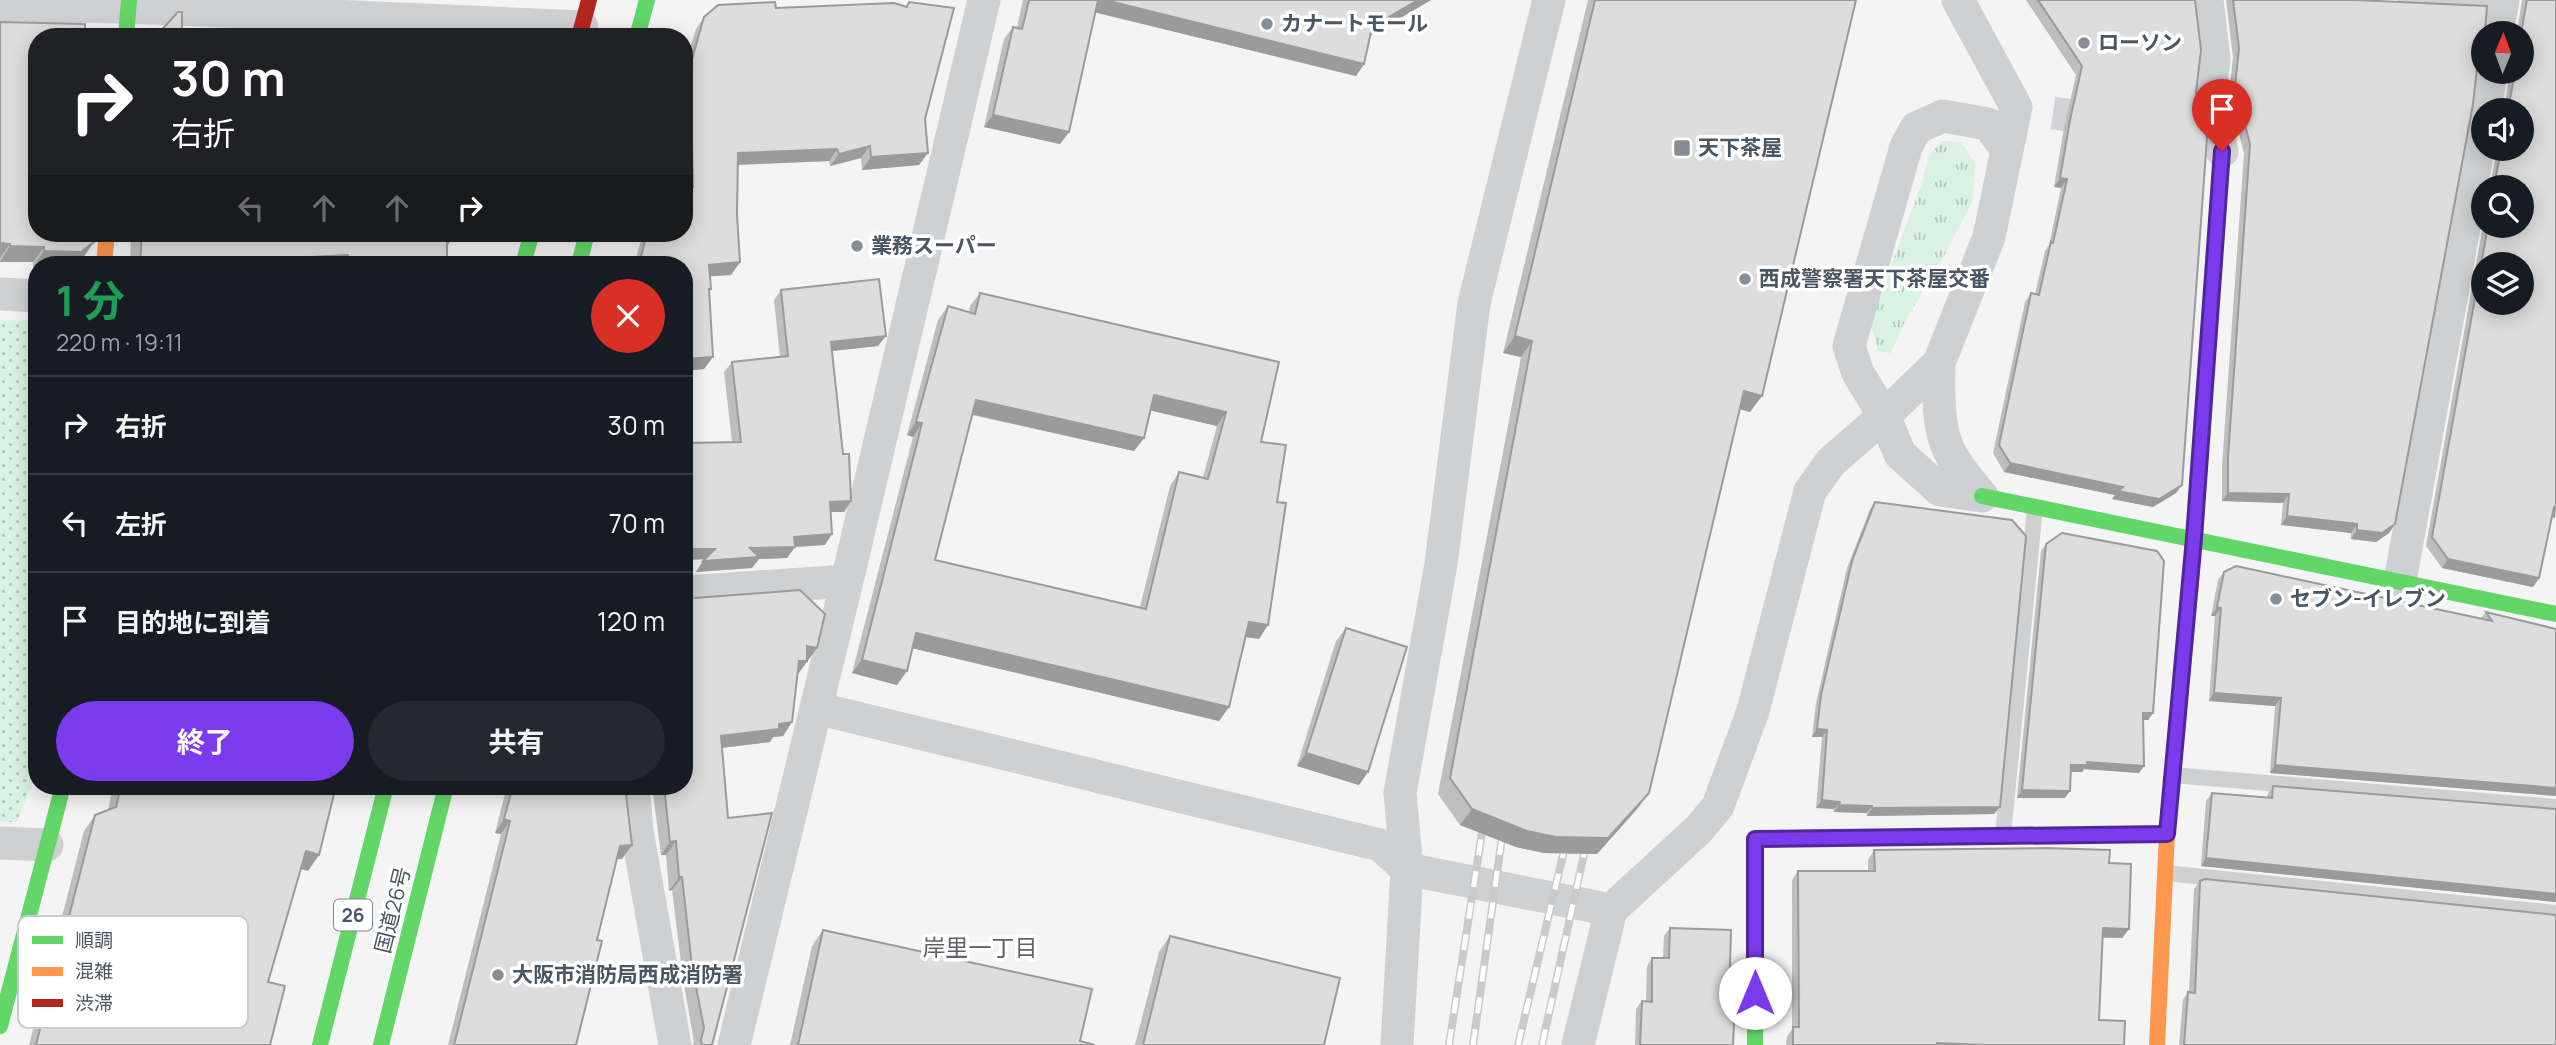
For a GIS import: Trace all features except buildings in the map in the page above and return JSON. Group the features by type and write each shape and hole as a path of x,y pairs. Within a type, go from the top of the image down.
{"main road":[{"path":"639,28 647,0"},
{"path":"2157,1045 2167,834 2194,538 2222,151"},
{"path":"1982,496 2556,614"},
{"path":"29,916 61,795"},
{"name":"国道26号","path":"320,1045 384,795"},
{"name":"国道26号","path":"381,1045 444,795"},
{"path":"1755,1045 1755,839 2167,834"},
{"path":"0,1026 18,957"}],"street":[{"path":"734,1045 984,0"},
{"path":"1396,1045 1407,869 1400,793 1441,564 1474,303 1549,0"},
{"path":"1958,0 2015,107 1989,237 1939,363 1940,415 1947,444 1959,468 1982,496"},
{"path":"2207,0 2214,59 2209,96 2222,151"},
{"path":"0,5 128,15 583,21"},
{"path":"1982,496 1940,490 1900,454 1884,416 1858,373 1849,346 1906,147 1916,128 1943,116 1988,124 2007,149"},
{"path":"2400,581 2476,161"},
{"path":"0,295 28,296"},
{"path":"1578,1045 1611,910 1699,829 1718,806 1753,711 1810,491 1830,461 1884,416 1939,363"},
{"path":"693,592 847,580"},
{"path":"816,708 1380,845 1407,869 1611,910"},
{"path":"634,795 637,831 675,1045"},
{"path":"1718,806 1755,839"},
{"path":"0,844 47,845"}],"lane":[{"path":"2393,3 2501,13"},
{"path":"2003,835 2035,506"},
{"path":"2172,775 2556,807"},
{"path":"2165,873 2556,913"}],"green space":[{"path":"1942,141 1961,142 1975,163 1973,200 1903,325 1891,353 1878,351 1871,325 1921,186 1929,155"},
{"path":"0,320 28,321 28,794 17,822 0,822"}],"tunnel":[{"path":"2053,113 2109,121"}],"railway":[{"path":"1449,1045 1485,813"},
{"path":"1473,1045 1504,823"},
{"path":"1518,1045 1568,834"},
{"path":"1542,1045 1588,836"}],"traffic: fast":[{"path":"127,28 129,0"},
{"path":"639,28 647,0"},
{"path":"2193,561 2222,151"},
{"path":"525,256 529,242"},
{"path":"581,256 585,242"},
{"path":"1982,496 2556,614"},
{"path":"29,916 61,795"},
{"path":"320,1045 384,795"},
{"path":"381,1045 444,795"},
{"path":"1755,1045 1755,839 2167,834"},
{"path":"0,1026 18,957"}],"traffic: slow":[{"path":"105,256 106,242"},
{"path":"2157,1045 2167,834 2193,561"}],"traffic: jam":[{"path":"581,28 589,0"}],"place":[{"name":"カナートモール","path":"1267,24"},
{"name":"ローソン","path":"2084,43"},
{"name":"天下茶屋","path":"1682,148"},
{"name":"業務スーパー","path":"857,246"},
{"name":"西成警察署天下茶屋交番","path":"1745,279"},
{"name":"セブン-イレブン","path":"2276,599"},
{"name":"大阪市消防局西成消防署","path":"498,975"}],"district":[{"name":"岸里一丁目","path":"980,948"}],"route":[{"path":"1755,993 1755,839 2167,834 2194,538 2222,151"}]}
